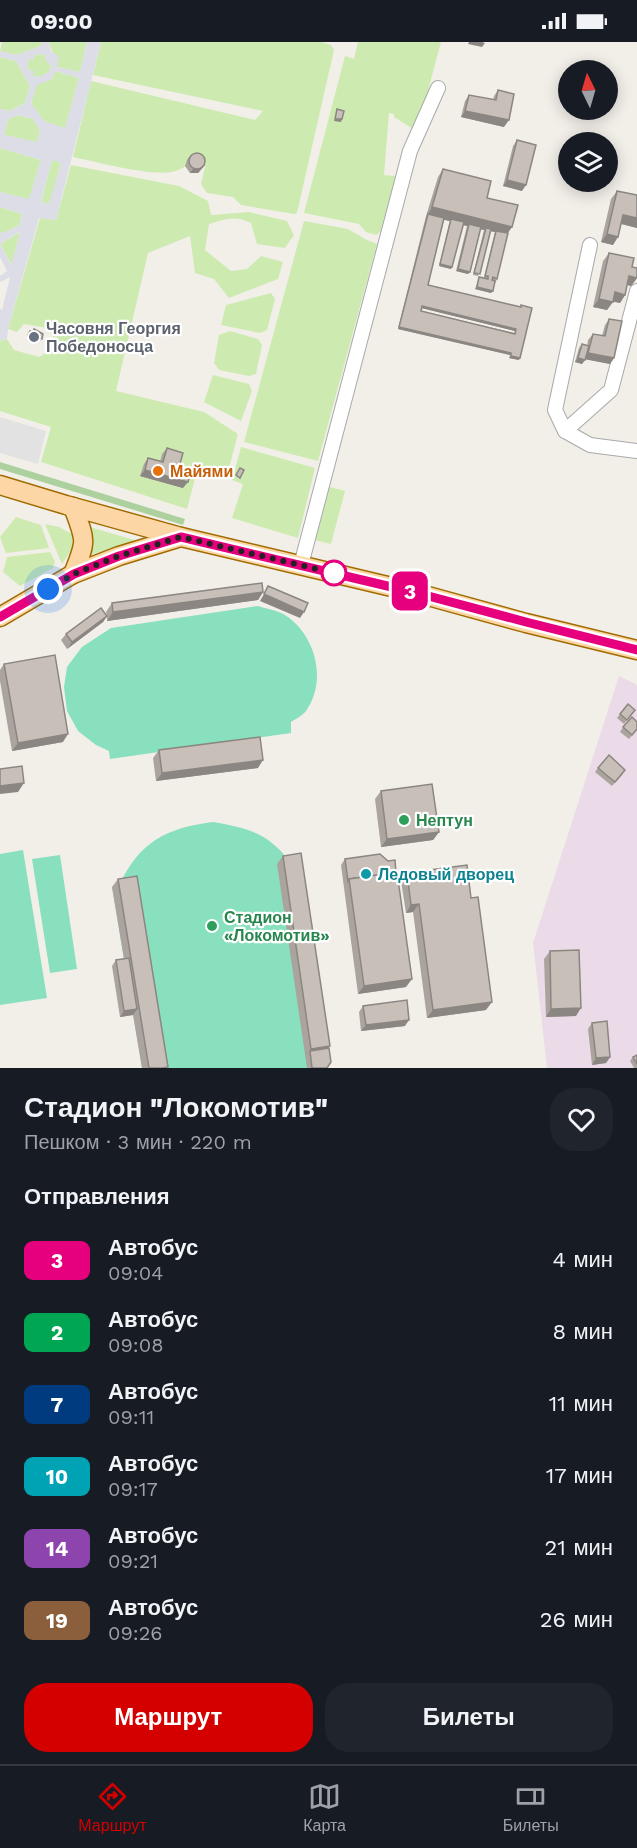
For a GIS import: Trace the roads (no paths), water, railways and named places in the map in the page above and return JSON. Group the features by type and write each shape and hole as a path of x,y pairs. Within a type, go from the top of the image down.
{"main road":[{"path":"0,485 181,537 417,593 637,650"},
{"path":"74,507 84,535 84,547 74,574"},
{"path":"0,617 74,574 119,556 181,537"}],"street":[{"path":"301,566 410,151 438,88"},
{"path":"590,245 555,410 565,431 590,445 637,451"},
{"path":"565,431 611,390 637,291"}],"place":[{"name":"Часовня Георгия Победоносца","path":"34,337"},
{"name":"Майями","path":"158,471"},
{"name":"Нептун","path":"404,820"},
{"name":"Ледовый дворец","path":"366,874"},
{"name":"Стадион «Локомотив»","path":"212,926"}]}
